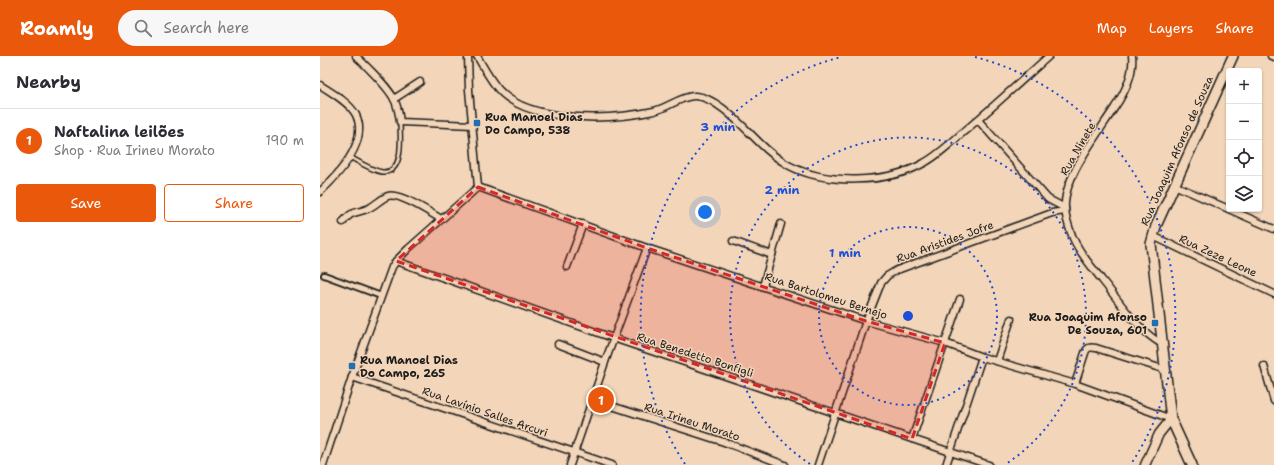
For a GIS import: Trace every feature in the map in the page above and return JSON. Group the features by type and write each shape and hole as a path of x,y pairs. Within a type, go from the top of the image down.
{"main road":[{"name":"Rua Joaquim Afonso de Souza","path":"1192,465 1171,418 1152,252 1153,236 1174,185 1233,56"}],"street":[{"path":"356,56 394,99 399,110 400,122 473,125"},
{"path":"323,465 352,378 392,267 396,261 478,186 469,90 468,56"},
{"path":"478,56 490,78 500,91 515,102 530,109 548,113 574,117 619,116 654,111 693,96 700,96 710,100 725,111 770,153 787,164 804,172 842,180 872,178 899,173 924,163 978,120 1049,56"},
{"name":"Rua Ninete","path":"1132,56 1133,65 1129,81 1119,101 1080,162 1067,190 1065,209 1073,238 1086,259 1132,318 1151,338 1162,344"},
{"path":"394,99 420,82"},
{"path":"320,85 342,100 356,115 358,134 356,144 350,157 339,172 320,192"},
{"path":"978,120 1048,199 1065,209"},
{"path":"1174,185 1274,229"},
{"name":"Rua Bartolomeu Bernejo","path":"478,186 647,248 866,321 945,343 982,357 1074,384 1171,418"},
{"path":"343,222 352,213 366,210 386,197 392,195 411,202 441,219"},
{"name":"Rua Aristides Jofre","path":"818,465 866,321 881,284 887,276 897,270 1065,209"},
{"path":"567,267 583,224"},
{"path":"763,286 781,224"},
{"name":"Rua Zeze Leone","path":"1153,236 1274,294"},
{"path":"733,241 772,255"},
{"path":"570,465 613,338 647,248"},
{"name":"Rua Benedetto Bonfigli","path":"396,261 613,338 989,465"},
{"path":"324,275 381,296"},
{"path":"912,439 960,299"},
{"path":"997,361 1011,319"},
{"path":"558,344 605,362"},
{"path":"1074,384 1085,353 1089,347 1166,370"},
{"path":"946,465 982,357"},
{"path":"1264,366 1274,400"},
{"name":"Rua Lavínio Salles Arcuri","path":"352,378 612,465"},
{"name":"Rua Irineu Morato","path":"593,400 724,442 785,465"},
{"path":"1145,465 1159,434 1171,418"}],"lane":[{"path":"350,157 382,172 391,170 396,166 398,161 400,150 400,122"}],"highlighted area":[{"path":"478,187 647,248 866,321 945,343 912,439 396,261"}],"place":[{"name":"Rua Manoel Dias Do Campo, 538","path":"477,123"},
{"name":"Rua Joaquim Afonso De Souza, 601","path":"1155,323"},
{"name":"Rua Manoel Dias Do Campo, 265","path":"352,366"},
{"name":"Naftalina leilões","path":"601,400"}]}
